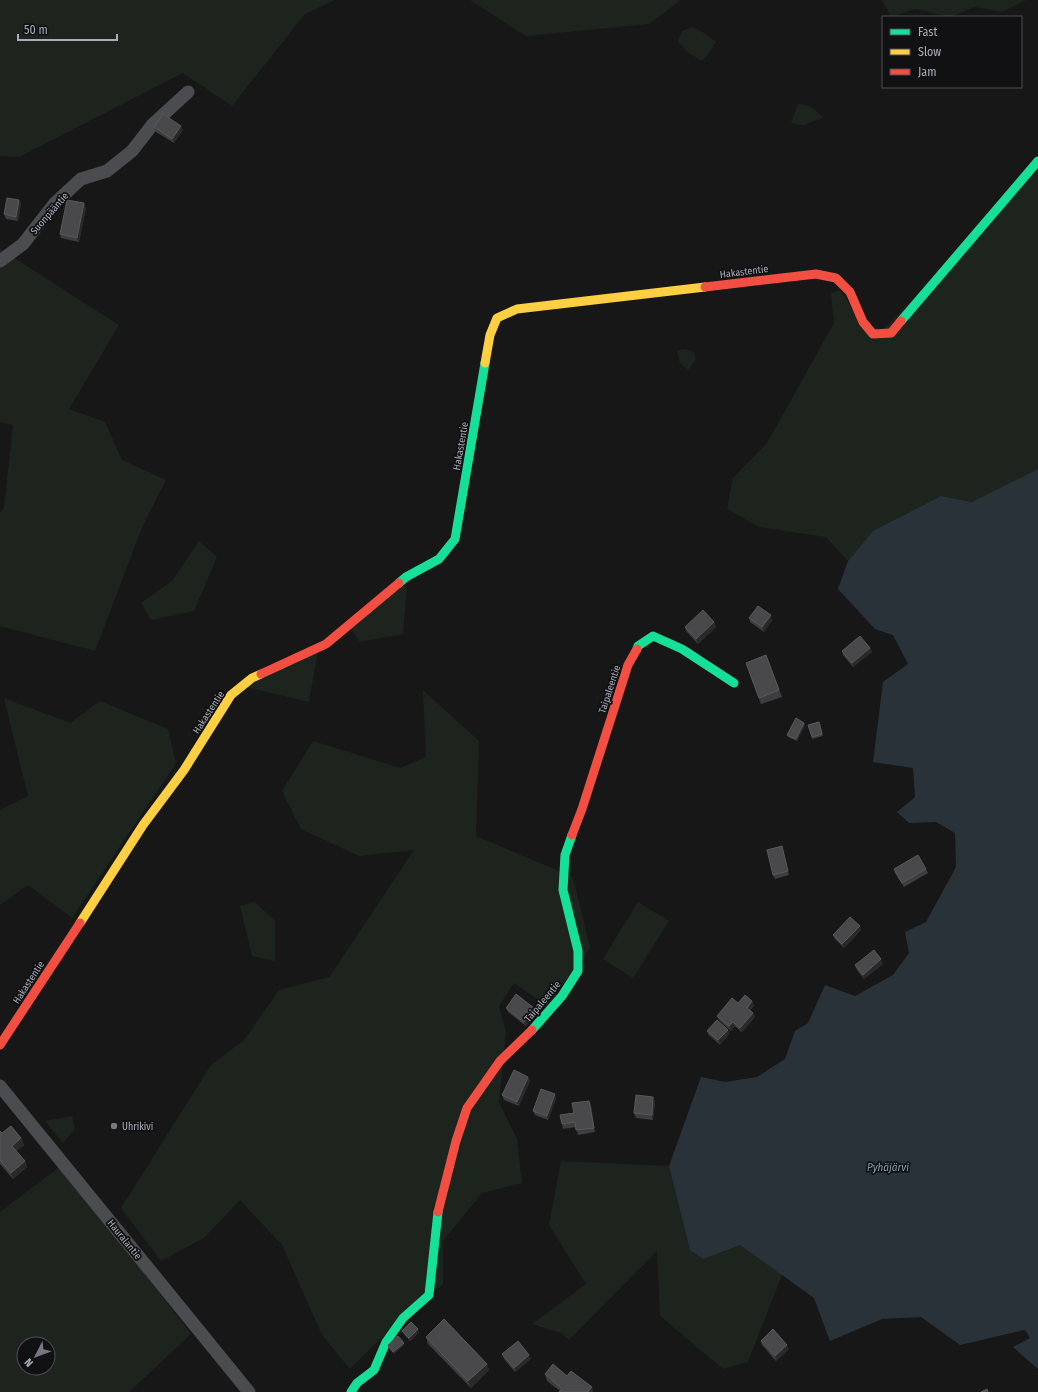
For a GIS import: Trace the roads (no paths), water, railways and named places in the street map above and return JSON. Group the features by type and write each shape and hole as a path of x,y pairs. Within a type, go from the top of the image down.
{"street":[{"name":"Suonpääntie","path":"0,261 23,244 54,203 81,178 107,171 132,151 153,124 188,92"},
{"name":"Hakastentie","path":"0,1045 143,825 184,770 231,695 252,678 326,644 406,577 439,559 455,539 490,335 497,318 517,309 816,274 836,278 850,292 863,322 873,334 891,333 1038,161"},
{"name":"Taipaleentie","path":"351,1392 357,1383 374,1370 386,1342 403,1318 429,1295 438,1212 456,1141 467,1108 500,1061 533,1029 562,996 578,971 578,951 563,890 564,855 582,810 628,665 634,652 638,646 653,636 682,650 734,682"},
{"name":"Hauralantie","path":"0,1086 250,1392"}],"water":[{"name":"Pyhäjärvi","path":"1038,469 1038,1369 1013,1347 1030,1338 1025,1330 960,1345 921,1317 882,1319 830,1341 814,1298 740,1245 703,1259 690,1250 669,1166 701,1077 725,1082 757,1077 785,1059 795,1031 808,1023 825,985 855,996 893,975 909,953 905,932 926,922 956,867 955,833 936,822 909,823 897,812 915,797 913,768 873,762 883,682 908,664 893,635 875,629 838,589 848,561 873,531 941,496 972,502"}],"place":[{"name":"Uhrikivi","path":"114,1126"}]}
